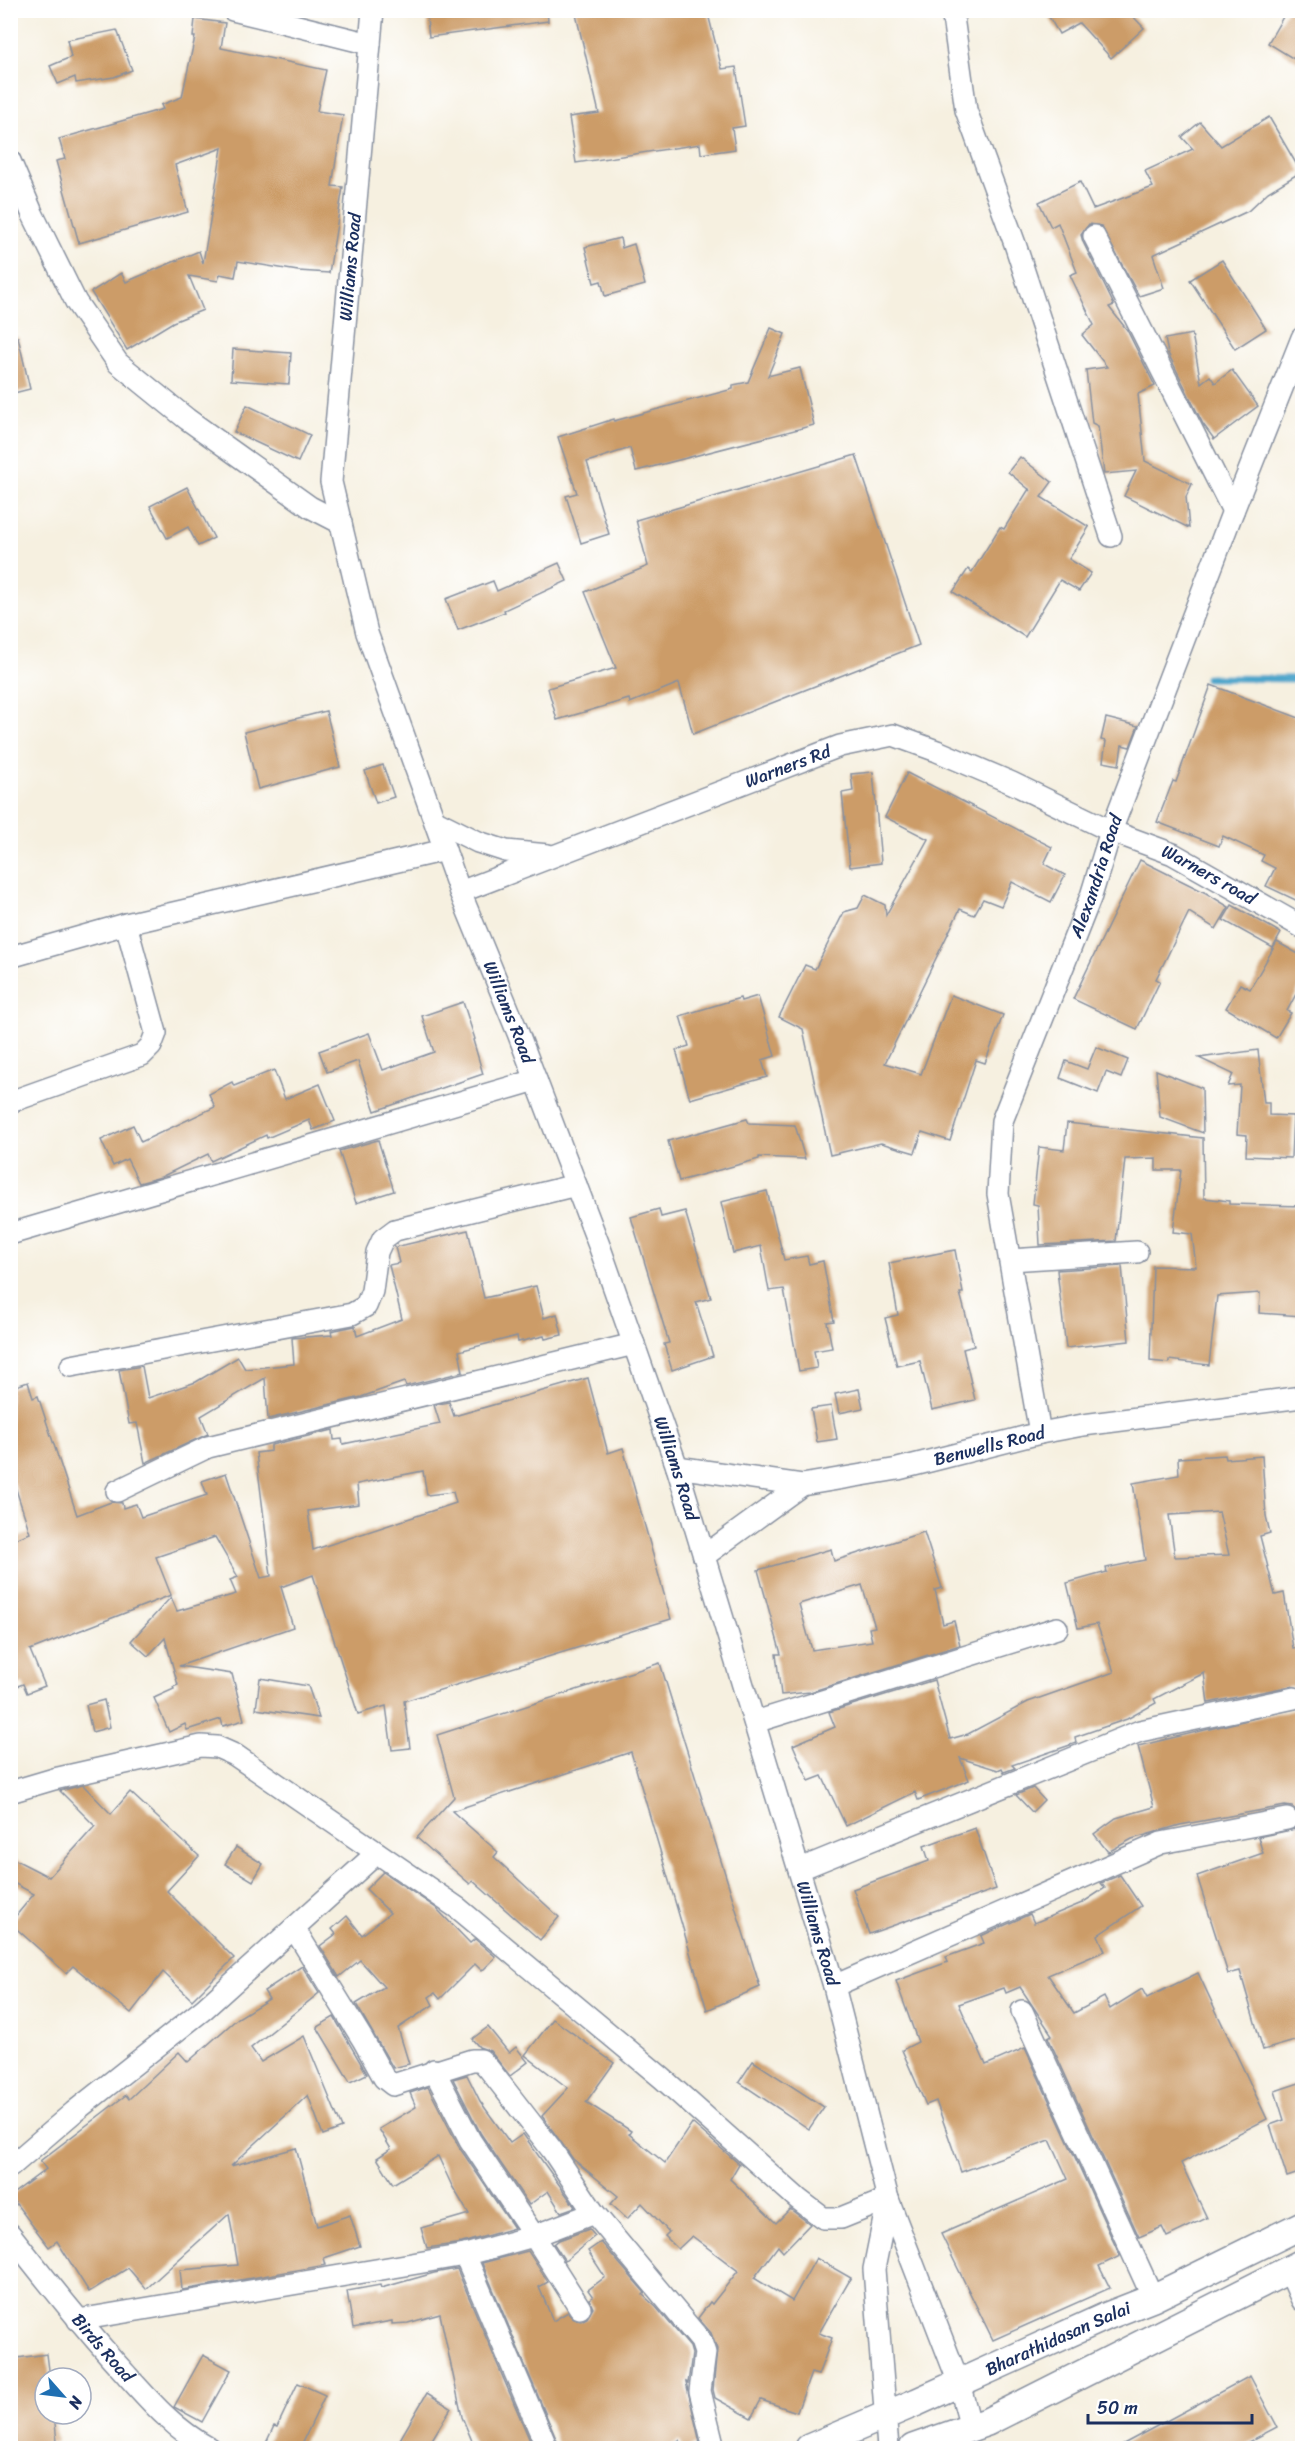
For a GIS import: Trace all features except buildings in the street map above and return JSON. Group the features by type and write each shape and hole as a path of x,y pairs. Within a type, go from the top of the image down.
{"main road":[{"name":"Bharathidasan Salai","path":"809,2448 886,2416 1107,2316 1153,2298 1302,2225"},
{"path":"913,2448 971,2428 1296,2266"}],"street":[{"path":"233,10 370,44"},
{"name":"Williams Road","path":"373,10 332,482 367,633 460,892 576,1185 677,1467 834,1986 888,2199 958,2383 971,2428"},
{"path":"952,10 966,110 1014,244 1111,536"},
{"path":"10,161 33,215 76,302 118,363 187,419 310,507 341,523"},
{"path":"1094,236 1233,511"},
{"name":"Alexandria Road","path":"1040,1433 998,1194 1002,1121 1091,896 1112,831 1233,511 1302,338"},
{"name":"Warners Rd","path":"460,892 840,746 893,735 1012,783 1112,831"},
{"path":"436,821 478,842 507,851 555,855"},
{"name":"Warners road","path":"1112,831 1173,854 1302,927"},
{"path":"10,957 126,924 445,850"},
{"path":"10,1102 142,1055 151,1046 156,1033 126,924"},
{"path":"10,1234 536,1080"},
{"path":"71,1366 352,1314 366,1306 372,1291 377,1252 383,1239 395,1230 576,1185"},
{"path":"1010,1260 1137,1252"},
{"path":"117,1491 208,1447 634,1344"},
{"name":"Benwells Road","path":"677,1467 802,1485 898,1468 1040,1433 1083,1425 1302,1397"},
{"path":"704,1556 802,1485"},
{"path":"755,1722 1057,1629"},
{"path":"800,1869 1140,1731 1294,1698"},
{"path":"10,1792 201,1746 217,1747 235,1755 459,1909 662,2078 798,2199 823,2217 842,2218 888,2199"},
{"path":"834,1986 1161,1843 1287,1819"},
{"path":"10,2167 74,2112 204,2009 377,1854"},
{"path":"294,1928 384,2078 393,2085 434,2070 472,2060 482,2060 552,2150 594,2213 700,2342 705,2354 700,2391 714,2448"},
{"path":"1022,2011 1153,2298"},
{"path":"434,2070 470,2140 580,2308"},
{"path":"888,2199 874,2270 888,2448"},
{"path":"78,2320 465,2255 534,2236 594,2213"},
{"name":"Birds Road","path":"11,2235 78,2320 162,2414 189,2438 209,2448"},
{"path":"465,2255 547,2448"},
{"path":"1296,2266 1302,2300"}],"waterway":[{"path":"1207,678 1302,679"}]}
